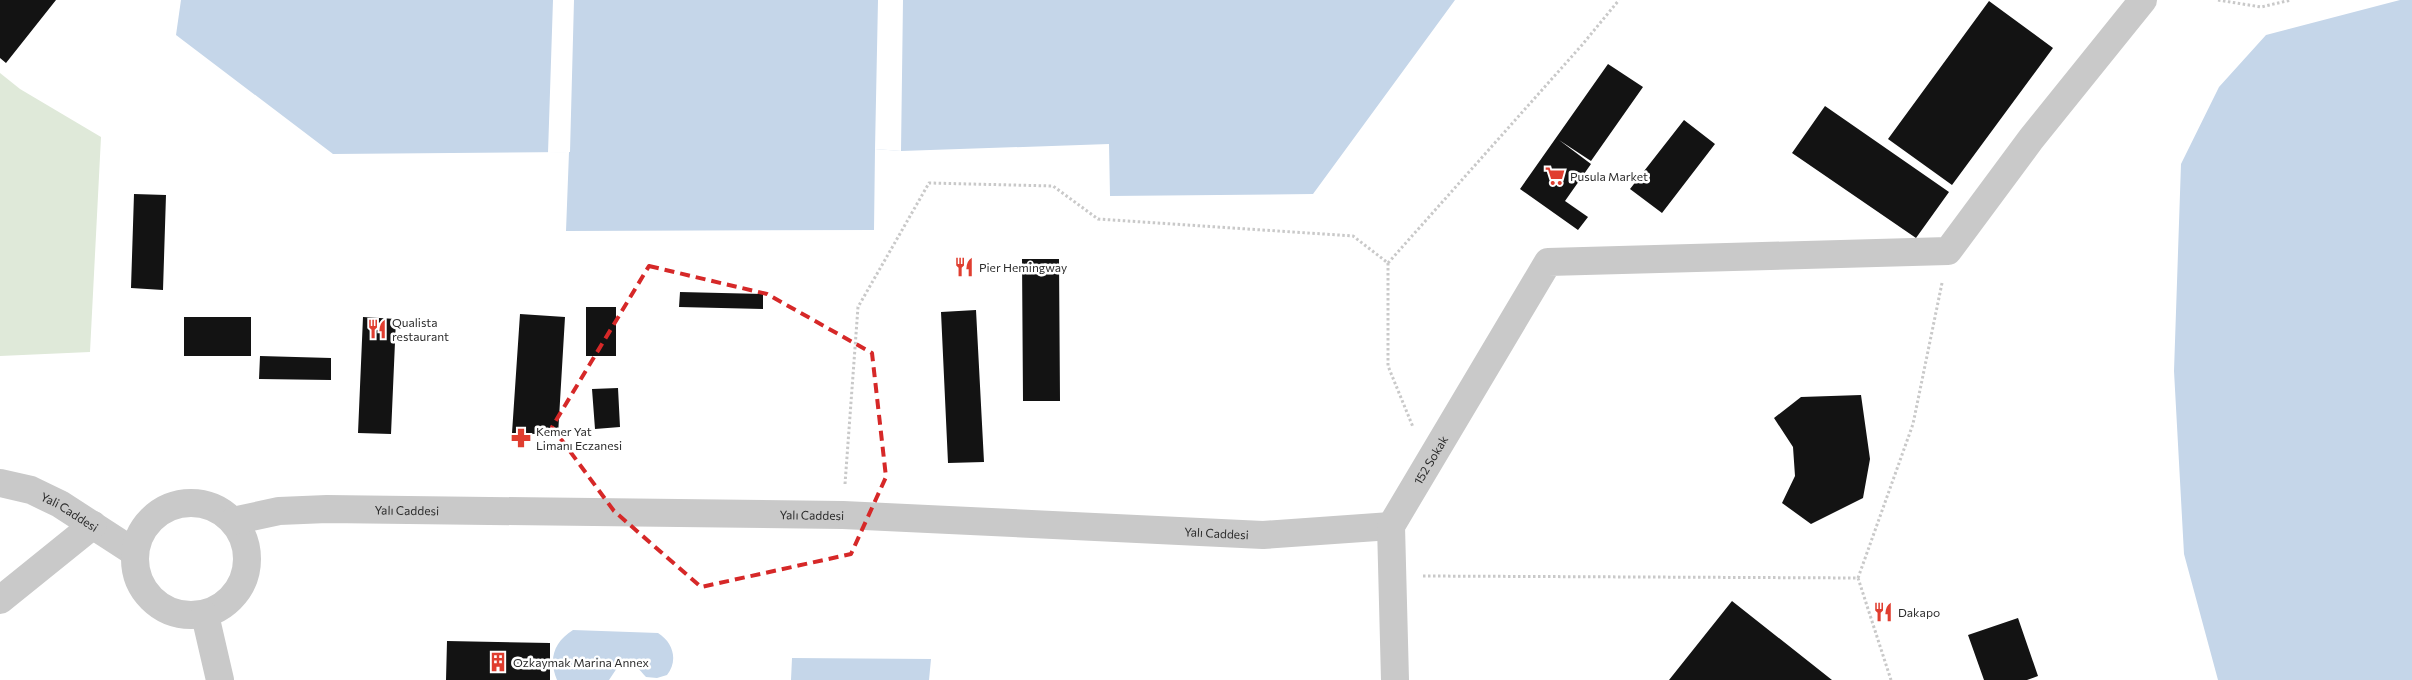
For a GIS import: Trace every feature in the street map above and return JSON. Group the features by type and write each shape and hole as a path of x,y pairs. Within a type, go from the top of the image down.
{"street":[{"path":"1948,251 2031,139 2143,0"},
{"name":"152 Sokak","path":"1391,526 1548,262 1948,251"},
{"name":"Yali Caddesi","path":"0,483 31,490 60,504 134,552"},
{"path":"195,503 215,508 233,520 243,537 248,556 246,576 237,593 223,607 205,615 177,615 153,602 138,579 134,552 141,532 155,515 174,505 195,503"},
{"name":"Yalı Caddesi","path":"233,520 278,511 327,509 843,515 1263,535 1391,526"},
{"path":"0,600 93,525"},
{"path":"1391,526 1395,680"},
{"path":"205,615 220,680"}],"path":[{"path":"1428,465 1388,366 1388,263 1582,46 1619,0"},
{"path":"2218,0 2261,7 2291,0"},
{"path":"843,515 858,306 929,183 1053,186 1098,219 1352,236 1388,263"},
{"path":"1891,680 1858,578 1913,424 1948,251"},
{"path":"1393,576 1858,578"}],"highlighted area":[{"path":"649,266 767,294 872,353 886,477 851,554 701,587 614,511 552,427"}],"green space":[{"path":"0,73 20,89 101,137 90,352 0,356"}],"water":[{"path":"181,0 1455,0 1313,194 1110,196 1109,144 901,151 875,149 874,230 566,231 569,152 333,154 176,35"},
{"path":"2400,0 2412,0 2412,680 2218,680 2184,554 2174,371 2181,164 2219,87 2266,35"},
{"path":"573,630 658,633 668,642 673,652 670,670 667,675 657,678 646,677 631,664 624,664 619,665 609,680 557,680 553,665 554,652 561,640"},
{"path":"792,658 931,659 929,680 791,680"}],"pier":[{"path":"553,0 574,0 570,152 548,153"},
{"path":"878,0 903,0 901,151 875,149"}],"building":[{"path":"0,0 56,0 6,63 0,58"},
{"path":"1989,1 2053,48 1952,185 1888,139"},
{"path":"1608,64 1643,87 1591,161 1559,140 1591,164 1565,201 1588,217 1578,230 1520,189"},
{"path":"1825,106 1949,192 1916,238 1792,153"},
{"path":"1684,120 1715,144 1662,213 1630,189"},
{"path":"134,194 166,195 163,290 131,288"},
{"path":"1022,259 1059,259 1060,401 1023,401"},
{"path":"680,292 763,294 763,309 679,307"},
{"path":"586,307 616,307 616,356 586,356"},
{"path":"976,310 984,462 948,463 941,312"},
{"path":"520,314 565,317 558,435 512,433"},
{"path":"184,317 251,317 251,356 184,356"},
{"path":"363,317 396,319 391,434 358,433"},
{"path":"260,356 331,358 331,380 259,379"},
{"path":"618,388 620,427 595,429 592,389"},
{"path":"1861,395 1870,459 1863,498 1811,524 1782,503 1795,476 1793,447 1774,418 1801,397"},
{"path":"1732,601 1832,680 1669,680"},
{"path":"2018,618 2038,676 2027,680 1984,680 1968,635"},
{"name":"Ozkaymak Marina Annex","path":"447,641 550,643 550,680 446,680"}],"place":[{"name":"Pusula Market","path":"1555,176"},
{"name":"Pier Hemingway","path":"964,267"},
{"name":"Qualista restaurant","path":"377,329"},
{"name":"Kemer Yat Limanı Eczanesi","path":"521,438"},
{"name":"Dakapo","path":"1883,612"},
{"name":"Ozkaymak Marina Annex","path":"498,662"}]}
